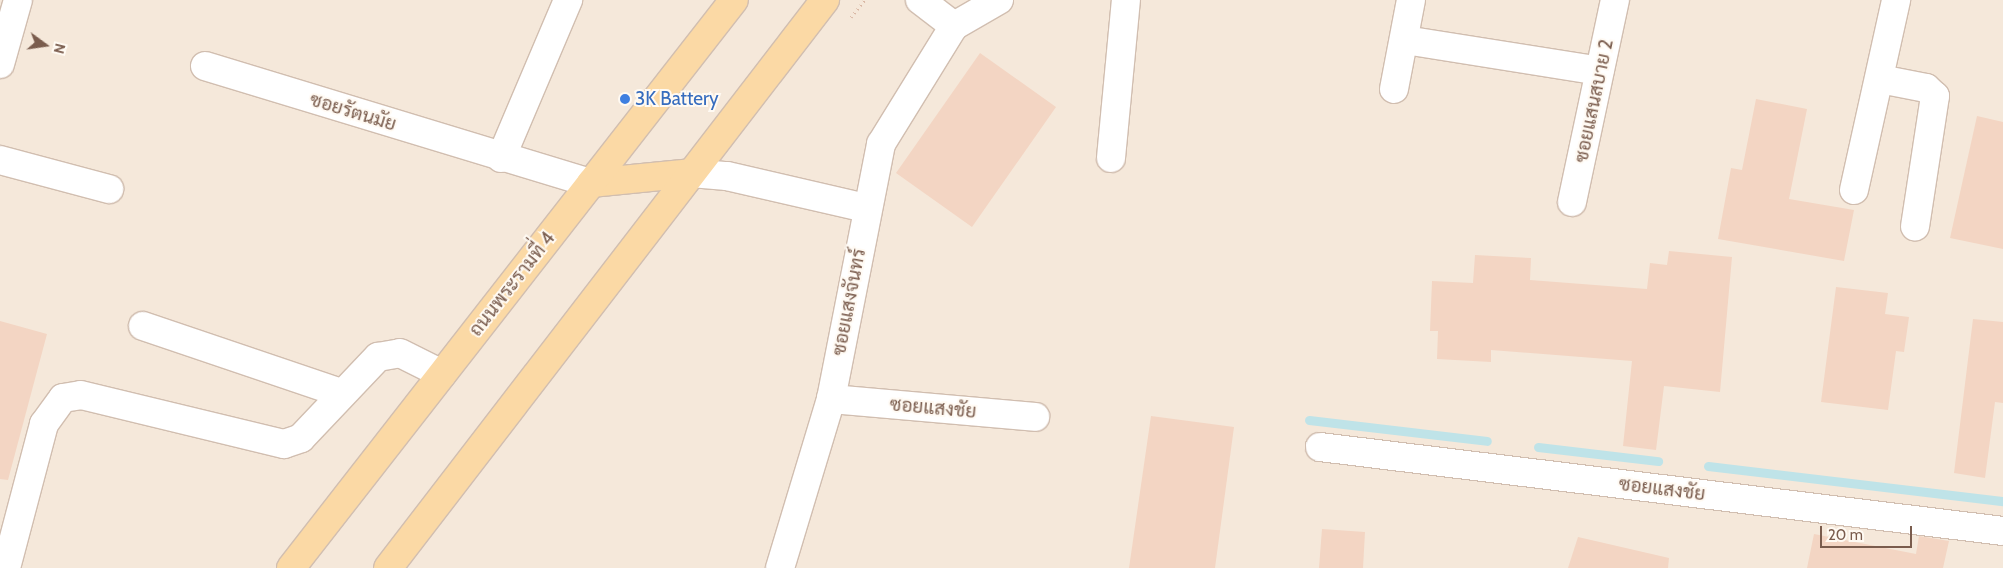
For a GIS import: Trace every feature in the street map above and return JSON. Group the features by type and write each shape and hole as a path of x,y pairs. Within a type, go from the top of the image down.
{"main road":[{"name":"ถนนพระรามที่ 4","path":"291,568 734,0"},
{"path":"388,568 825,0"},
{"path":"591,183 691,174"}],"street":[{"path":"0,64 18,0"},
{"path":"501,158 568,0"},
{"path":"920,0 954,26 999,0"},
{"path":"1111,158 1126,0"},
{"path":"1394,89 1411,0"},
{"name":"ซอยแสนสบาย 2","path":"1572,202 1616,0"},
{"path":"1854,190 1896,0"},
{"name":"ซอยแสงจันทร์","path":"780,568 830,399 866,208 881,144 954,26"},
{"path":"1404,40 1600,71"},
{"name":"ซอยรัตนมัย","path":"204,66 501,158 591,183"},
{"path":"1880,79 1926,88 1935,96 1933,129 1915,226"},
{"path":"0,160 110,189"},
{"path":"691,174 727,176 866,208"},
{"path":"143,326 341,392"},
{"path":"6,568 44,424 63,398 81,395 284,444 301,438 341,392 378,356 400,353 442,374"},
{"name":"ซอยแสงชัย","path":"830,399 1034,417"},
{"name":"ซอยแสงชัย","path":"1320,447 2003,531"}],"shaded area":[{"path":"0,0 2003,0 2003,568 0,568"}],"building":[{"path":"980,53 1056,107 972,227 896,173"},
{"path":"1756,99 1807,109 1789,199 1854,210 1844,261 1718,239 1731,168 1742,170"},
{"path":"1977,116 2003,122 2003,249 1950,238"},
{"path":"1669,251 1732,257 1720,392 1664,386 1656,450 1623,446 1632,361 1491,350 1491,362 1437,359 1438,331 1430,331 1432,281 1473,283 1475,255 1531,258 1530,280 1647,289 1650,263 1667,265"},
{"path":"1836,287 1888,293 1885,314 1909,317 1904,352 1896,351 1888,410 1821,402"},
{"path":"1973,319 2003,322 2003,403 1995,402 1985,478 1954,473"},
{"path":"0,321 47,334 8,480 0,479"},
{"path":"1151,416 1234,427 1215,568 1129,568"},
{"path":"1322,529 1365,532 1363,568 1319,568"},
{"path":"1814,534 1916,554 1919,536 1949,541 1943,568 1807,568"},
{"path":"1578,537 1669,558 1668,568 1568,568"}],"waterway":[{"path":"1309,420 1487,441"},
{"path":"1538,447 1658,461"},
{"path":"1708,466 2003,501"}],"place":[{"name":"3K Battery","path":"625,99"}]}
